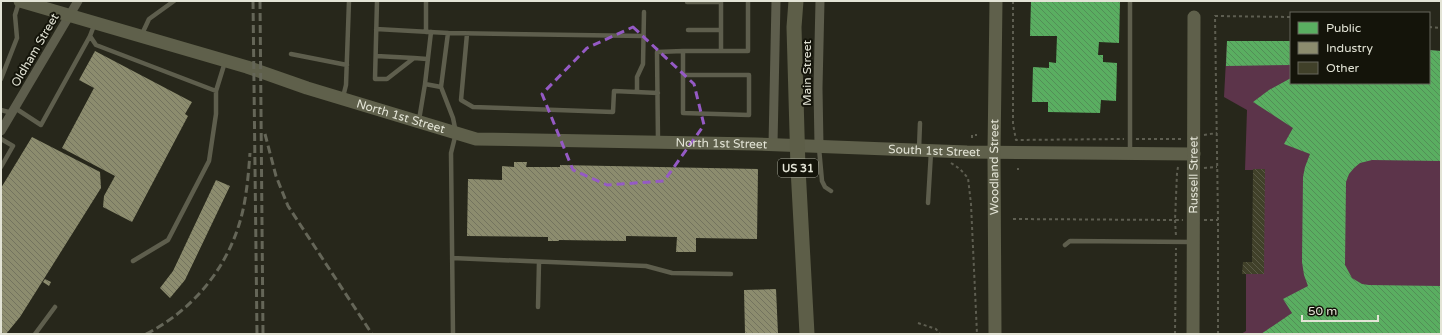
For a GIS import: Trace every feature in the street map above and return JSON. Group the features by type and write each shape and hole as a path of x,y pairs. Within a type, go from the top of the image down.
{"main road":[{"name":"US 31","path":"796,1 794,28 798,168 807,334"}],"street":[{"name":"North 1st Street","path":"20,1 70,14 476,139 795,145"},
{"name":"Oldham Street","path":"1,131 78,1"},
{"path":"773,144 776,1"},
{"name":"Main Street","path":"819,146 818,88 820,1"},
{"name":"Woodland Street","path":"995,334 994,152 996,1"},
{"name":"Russell Street","path":"1193,334 1194,17"},
{"name":"South 1st Street","path":"795,145 994,152 1194,154"}],"lane":[{"path":"1,79 17,38 15,15 20,1"},
{"path":"141,36 149,19 174,1"},
{"path":"343,98 346,85 349,1"},
{"path":"377,1 375,79 387,79 414,58"},
{"path":"418,122 425,84 427,59 428,32 426,1"},
{"path":"658,142 657,52 748,51 748,1"},
{"path":"1130,1 1130,153"},
{"path":"686,2 721,2 721,51"},
{"path":"637,92 638,77 643,64 644,12"},
{"path":"1,110 13,110 41,125 90,36 95,22"},
{"path":"376,29 467,34 644,36"},
{"path":"688,30 721,30"},
{"path":"448,33 441,87 453,118 456,133 451,153 453,334"},
{"path":"467,34 461,100 473,107 613,112 614,91 658,93"},
{"path":"90,36 96,45 216,91"},
{"path":"683,51 683,75 683,113 749,115 749,75 683,75"},
{"path":"291,54 347,65"},
{"path":"376,56 427,59"},
{"path":"133,261 168,240 209,161 216,114 216,91 225,61"},
{"path":"425,84 441,87"},
{"path":"920,123 925,150 928,203"},
{"path":"1,139 13,146 1,167"},
{"path":"819,146 822,181 825,187 831,191"},
{"path":"1065,245 1070,241 1193,242"},
{"path":"452,258 646,266 672,273 731,274"},
{"path":"538,307 539,262"},
{"path":"35,334 55,307"}],"path":[{"path":"1012,1 1013,124 1016,140 1182,139"},
{"path":"1218,334 1215,16 1290,17"},
{"path":"1430,27 1441,28"},
{"path":"1203,136 1217,133"},
{"path":"972,138 972,135 977,135"},
{"path":"1203,168 1217,167"},
{"path":"1179,168 1175,220 1184,220"},
{"path":"1013,219 1025,220"},
{"path":"1203,220 1218,220"},
{"path":"918,323 936,329 940,334"}],"highlighted area":[{"path":"633,27 694,84 704,125 664,181 607,185 573,170 542,94 587,48"}],"shaded area":[{"path":"1227,41 1290,41 1290,84 1430,84 1430,50 1441,51 1441,334 1241,334 1246,331 1246,272 1255,272 1255,170 1245,170 1247,110 1224,97"}],"building: Public":[{"path":"1031,1 1120,2 1119,43 1099,42 1098,55 1103,55 1103,62 1117,63 1116,101 1101,100 1100,113 1048,112 1048,102 1032,102 1033,67 1049,68 1049,62 1056,63 1057,36 1030,36"},
{"path":"1227,41 1290,41 1290,65 1226,66"},
{"path":"1430,50 1441,51 1441,161 1372,160 1360,163 1354,168 1349,174 1346,182 1345,265 1352,278 1362,284 1441,286 1441,334 1261,334 1292,313 1283,299 1308,286 1304,275 1302,262 1303,177 1310,154 1284,144 1293,128 1253,102 1269,90 1290,79 1290,84 1430,84"}],"building: Industry":[{"path":"95,51 192,102 185,114 188,116 132,222 103,207 104,196 115,176 62,148 94,88 79,80"},
{"path":"32,137 100,172 101,188 20,317 6,334 1,334 1,188"},
{"path":"514,162 527,162 526,167 560,167 560,165 758,169 757,239 696,238 696,252 676,252 677,237 626,236 626,241 548,241 548,237 467,236 468,179 502,180 502,166 514,167"},
{"path":"216,180 230,186 185,280 170,298 160,288 173,271"},
{"path":"45,279 51,282 49,286 43,282"},
{"path":"776,289 778,334 745,334 744,290"}],"building: Other":[{"path":"1253,169 1265,169 1264,274 1242,274 1243,262 1252,262"}],"railway":[{"path":"253,1 257,334"},
{"path":"260,1 263,334"},
{"path":"265,134 276,176 288,206 372,334"},
{"path":"146,334 184,309 214,276 225,257 235,237 242,215 247,188 250,153"}]}
